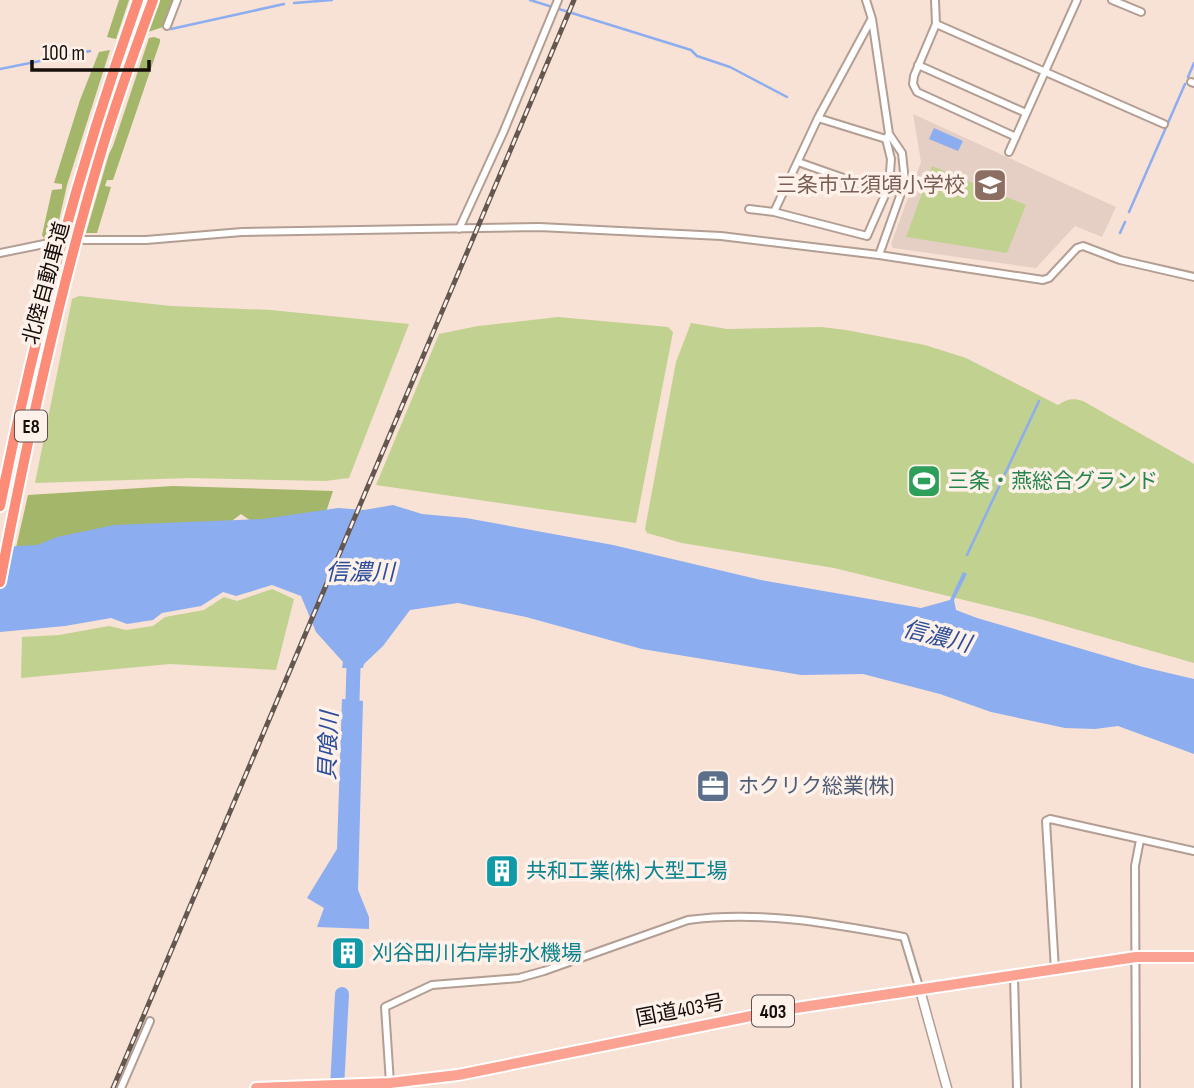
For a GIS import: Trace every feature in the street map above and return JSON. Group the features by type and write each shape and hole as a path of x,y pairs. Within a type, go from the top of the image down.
{"highway":[{"name":"北陸自動車道","path":"0,506 52,274 86,151 138,0"},
{"name":"北陸自動車道","path":"0,582 37,400 68,272 100,156 153,0"},
{"name":"国道403号","path":"256,1088 360,1085 458,1075 776,1011 1136,957 1194,957"}],"street":[{"path":"167,26 177,0"},
{"path":"459,229 503,133 558,0"},
{"path":"749,209 774,212 867,236 889,186 891,159 872,19 866,0"},
{"path":"935,0 936,24 918,65 913,84 918,92 1016,137"},
{"path":"1009,152 1076,2 1065,0"},
{"path":"1112,0 1141,12"},
{"path":"774,212 818,118 872,19"},
{"path":"936,24 1164,124"},
{"path":"918,65 1026,113"},
{"path":"818,118 888,137 902,153 905,182 879,255"},
{"path":"797,162 886,193"},
{"path":"84,240 146,240 243,232 539,227 721,236 879,255 1043,280 1049,278 1077,248 1083,246 1120,260 1194,277"},
{"path":"0,253 54,242"},
{"path":"1055,970 1046,821 1050,819 1194,851"},
{"path":"1136,1088 1135,866 1140,840"},
{"path":"390,1083 385,1007 432,985 519,978 688,920 712,917 792,920 904,937 947,1088"},
{"path":"1014,977 1017,1088"},
{"path":"121,1088 150,1021"}],"shaded area":[{"name":"三条市立須頃小学校","path":"913,114 1116,207 1102,237 1075,226 1036,268 893,248 891,244 921,162"}],"green space":[{"path":"119,0 129,0 116,39 107,37"},
{"path":"159,0 175,0 163,27 148,32"},
{"path":"149,38 160,39 160,42 113,180 107,180 105,186 111,187 97,233 86,233 109,154"},
{"path":"110,50 67,185 55,238 45,240 42,235 52,190 62,189 62,184 54,183 80,100 99,52"},
{"path":"932,166 1026,205 1007,253 906,237"},
{"path":"79,296 171,306 271,310 409,324 349,478 325,481 190,478 35,483 72,299"},
{"path":"558,317 668,327 673,332 636,523 376,485 439,334 478,326"},
{"name":"三条・燕総合グランド","path":"691,323 727,329 821,327 925,345 966,358 1058,405 1070,400 1083,401 1194,464 1194,663 1033,617 834,568 682,543 647,533 645,529 676,362"},
{"path":"173,486 333,491 325,515 258,526 241,514 225,526 15,552 28,495"},
{"path":"272,589 294,599 276,670 170,664 21,678 22,637 59,635 109,626 126,630 153,626 165,617 204,610 224,597 237,601"}],"water":[{"path":"934,128 963,141 958,151 929,139"},
{"name":"信濃川","path":"393,505 422,514 466,518 613,545 761,580 921,608 950,600 963,572 967,574 954,600 956,610 1143,667 1194,679 1194,754 1118,726 1095,729 1065,728 991,712 940,694 863,674 801,675 642,649 526,617 458,603 410,610 363,668 342,668 343,662 316,632 301,596 272,585 236,596 223,592 201,606 162,613 153,620 127,624 111,618 65,626 0,632 0,547 37,545 57,537 114,525 263,519 338,508 364,510"},
{"path":"342,699 363,701 358,890 369,917 369,929 317,927 324,908 307,898 337,849"}],"waterway":[{"path":"294,3 332,0"},
{"path":"530,0 691,50 697,56 730,67 787,97"},
{"path":"171,29 284,4"},
{"path":"0,69 90,51"},
{"path":"1188,77 1194,63"},
{"path":"1129,212 1185,84"},
{"path":"1120,233 1125,222"},
{"path":"967,555 1039,401"},
{"name":"貝喰川","path":"352,717 354,650"},
{"name":"貝喰川","path":"337,1088 342,994"}],"railway":[{"path":"113,1088 574,0"}],"place":[{"name":"三条市立須頃小学校","path":"990,185"},
{"name":"三条・燕総合グランド","path":"924,481"},
{"name":"ホクリク総業(株)","path":"713,786"},
{"name":"共和工業(株) 大型工場","path":"502,871"},
{"name":"刈谷田川右岸排水機場","path":"348,953"}]}
